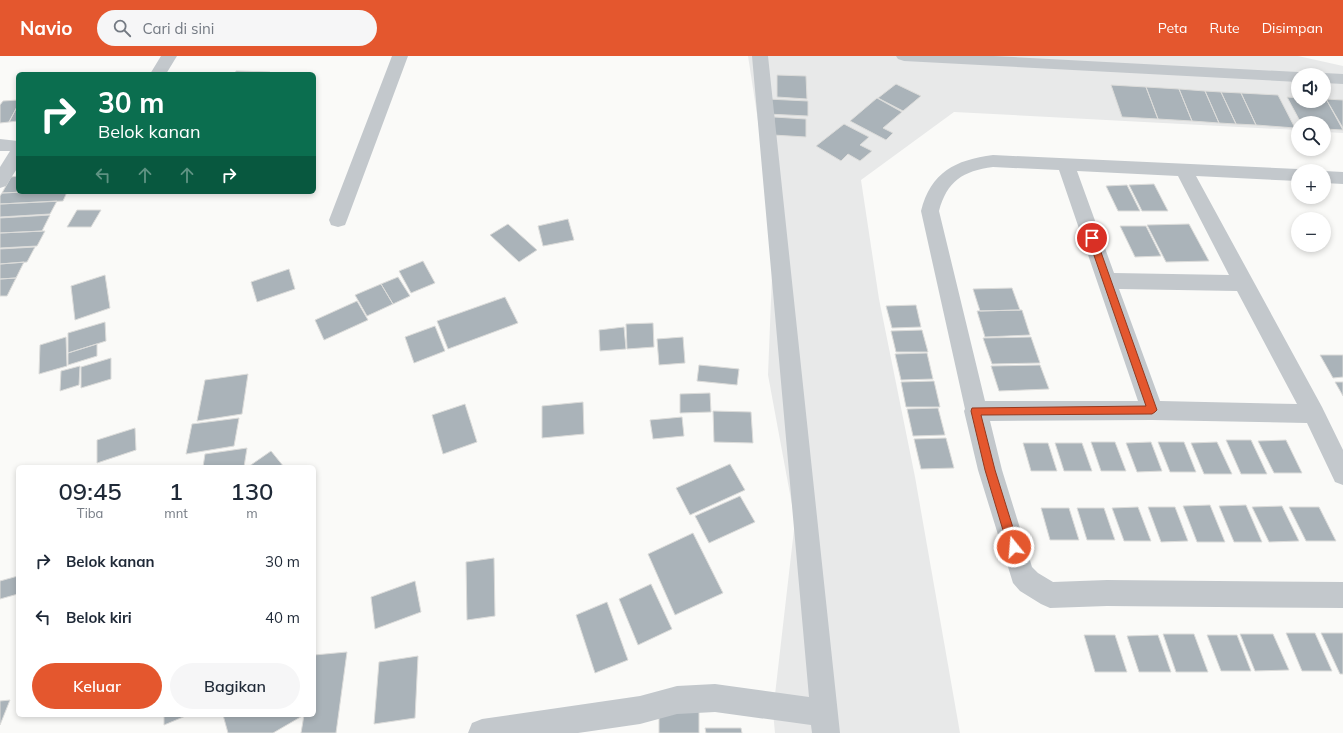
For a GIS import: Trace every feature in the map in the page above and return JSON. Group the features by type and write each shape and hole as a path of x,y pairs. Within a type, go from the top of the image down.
{"street":[{"path":"159,72 169,56"},
{"path":"338,220 400,56"},
{"path":"482,733 640,710 677,700 715,698 825,723 760,56"},
{"path":"904,56 1291,77"},
{"path":"1331,78 1343,79"},
{"path":"0,145 16,146"},
{"path":"0,182 16,155"},
{"path":"1291,175 993,161 976,163 956,171 947,178 937,189 931,201 930,211 975,411 990,470 1022,574 1029,582 1050,595 1107,593 1343,595"},
{"path":"1066,165 1152,410"},
{"path":"1184,170 1314,414 1343,474"},
{"path":"1107,281 1244,283"},
{"path":"975,411 1152,410 1314,414"}],"shaded area":[{"path":"748,56 1298,56 1343,66 1343,133 1331,132 1331,116 1291,116 1291,130 954,112 861,180 879,299 915,477 960,733 775,733 773,712 795,521 768,375 774,225"}],"building":[{"path":"236,71 270,72 236,72"},
{"path":"777,75 806,76 807,99 777,97"},
{"path":"896,84 921,96 903,111 878,98"},
{"path":"1111,85 1146,87 1158,119 1122,117"},
{"path":"1146,87 1179,89 1192,121 1158,119"},
{"path":"1179,89 1205,91 1219,123 1192,121"},
{"path":"1205,91 1221,92 1236,124 1219,123"},
{"path":"1221,92 1241,93 1256,125 1236,124"},
{"path":"1241,93 1278,95 1291,120 1291,128 1256,125"},
{"path":"1287,97 1291,97 1291,104"},
{"path":"877,98 902,112 883,128 893,133 886,140 850,121"},
{"path":"767,99 808,101 808,116 767,114"},
{"path":"1331,99 1343,100 1343,128 1331,108"},
{"path":"16,100 16,109 9,122 0,123 0,105 3,101"},
{"path":"1293,108 1331,108 1343,130 1331,129 1331,116 1297,116"},
{"path":"16,109 16,121 9,122"},
{"path":"774,117 806,119 806,137 773,135"},
{"path":"844,124 869,137 860,145 872,151 860,161 848,154 841,161 816,146"},
{"path":"16,176 16,192 2,193 11,177"},
{"path":"1154,184 1168,211 1142,211 1129,185"},
{"path":"1127,185 1140,211 1118,211 1106,186"},
{"path":"2,193 66,194 63,201 0,204 0,196"},
{"path":"57,201 50,214 0,217 0,204"},
{"path":"77,210 101,210 91,227 67,227"},
{"path":"50,215 42,231 0,233 0,218"},
{"path":"568,219 574,240 543,246 538,226"},
{"path":"508,224 537,250 519,262 490,235"},
{"path":"1189,224 1209,261 1166,262 1147,225"},
{"path":"1120,226 1146,226 1161,256 1135,257"},
{"path":"45,231 37,246 0,248 0,233"},
{"path":"35,247 27,262 0,264 0,249"},
{"path":"423,261 435,283 411,293 399,271"},
{"path":"24,262 16,278 0,279 0,264"},
{"path":"289,269 295,289 257,302 251,282"},
{"path":"105,275 110,308 75,320 71,286"},
{"path":"398,277 410,296 393,304 381,284"},
{"path":"16,278 7,296 0,296 0,279"},
{"path":"381,284 393,304 367,316 355,295"},
{"path":"1012,288 1020,310 980,311 973,289"},
{"path":"505,297 518,323 448,349 437,321"},
{"path":"357,301 368,320 324,340 315,320"},
{"path":"916,305 921,327 892,328 886,306"},
{"path":"1022,310 1030,335 985,337 977,311"},
{"path":"105,322 106,341 68,353 68,333"},
{"path":"653,323 654,347 627,349 626,324"},
{"path":"435,326 445,351 414,363 405,337"},
{"path":"624,327 626,349 600,351 599,330"},
{"path":"922,330 928,352 896,352 891,331"},
{"path":"66,337 67,366 39,374 40,345"},
{"path":"683,337 685,363 659,365 657,339"},
{"path":"1031,337 1040,363 992,364 983,338"},
{"path":"97,344 97,356 68,365 68,353"},
{"path":"927,353 933,379 901,380 895,354"},
{"path":"1320,355 1343,355 1343,377 1333,378"},
{"path":"111,358 111,379 81,388 81,367"},
{"path":"699,365 739,369 737,385 697,381"},
{"path":"1040,365 1049,389 999,391 991,366"},
{"path":"80,366 79,385 60,391 61,371"},
{"path":"248,374 242,414 197,421 205,380"},
{"path":"934,381 940,407 906,407 901,382"},
{"path":"1335,382 1343,382 1343,396"},
{"path":"710,393 711,412 680,413 680,394"},
{"path":"583,402 584,434 542,438 542,406"},
{"path":"465,404 477,442 443,454 432,415"},
{"path":"938,408 945,435 913,436 907,409"},
{"path":"713,411 751,412 753,443 714,442"},
{"path":"682,417 684,436 653,439 650,420"},
{"path":"239,418 234,446 186,454 192,424"},
{"path":"135,428 136,450 97,463 97,440"},
{"path":"946,438 954,468 921,469 914,439"},
{"path":"1226,440 1251,440 1267,474 1241,474"},
{"path":"1286,440 1302,473 1274,473 1258,441"},
{"path":"1091,442 1115,442 1126,471 1101,471"},
{"path":"1151,442 1162,471 1137,472 1126,443"},
{"path":"1158,442 1184,442 1196,472 1170,472"},
{"path":"1217,442 1232,474 1204,474 1191,443"},
{"path":"1023,443 1048,443 1057,471 1031,471"},
{"path":"1055,443 1082,443 1092,471 1064,471"},
{"path":"247,448 244,465 203,465 205,454"},
{"path":"271,451 282,465 251,465"},
{"path":"730,464 745,490 690,515 676,488"},
{"path":"740,496 755,522 709,543 695,516"},
{"path":"1210,505 1225,542 1197,542 1183,506"},
{"path":"1246,505 1262,542 1234,542 1219,506"},
{"path":"1282,506 1299,541 1269,542 1252,507"},
{"path":"1138,507 1151,541 1124,541 1112,508"},
{"path":"1148,507 1175,507 1188,541 1161,542"},
{"path":"1289,507 1319,507 1336,541 1306,541"},
{"path":"1041,508 1069,508 1079,540 1050,540"},
{"path":"1077,508 1104,508 1115,540 1087,540"},
{"path":"693,533 723,593 675,615 648,554"},
{"path":"494,558 495,616 467,620 466,562"},
{"path":"16,577 16,595 0,599 0,581"},
{"path":"415,581 421,612 375,629 371,597"},
{"path":"651,584 672,629 638,645 619,599"},
{"path":"607,602 628,660 595,673 576,615"},
{"path":"1286,633 1315,633 1332,671 1302,671"},
{"path":"1321,633 1343,633 1343,674 1340,674"},
{"path":"1163,634 1194,634 1208,672 1176,672"},
{"path":"1240,634 1273,634 1289,670 1255,671"},
{"path":"1084,635 1115,635 1127,672 1095,672"},
{"path":"1158,635 1171,672 1139,672 1127,636"},
{"path":"1207,635 1237,635 1251,671 1221,671"},
{"path":"347,652 336,733 301,733 304,717 316,717 316,655"},
{"path":"418,656 415,718 374,724 379,662"},
{"path":"10,700 0,725 0,701"},
{"path":"659,711 699,711 699,733 659,733"},
{"path":"164,717 183,717 164,725"},
{"path":"224,717 301,717 273,733 228,733"},
{"path":"705,728 741,728 742,733 706,733"}],"route":[{"path":"1014,547 990,470 975,411 1152,410 1092,238"}]}
